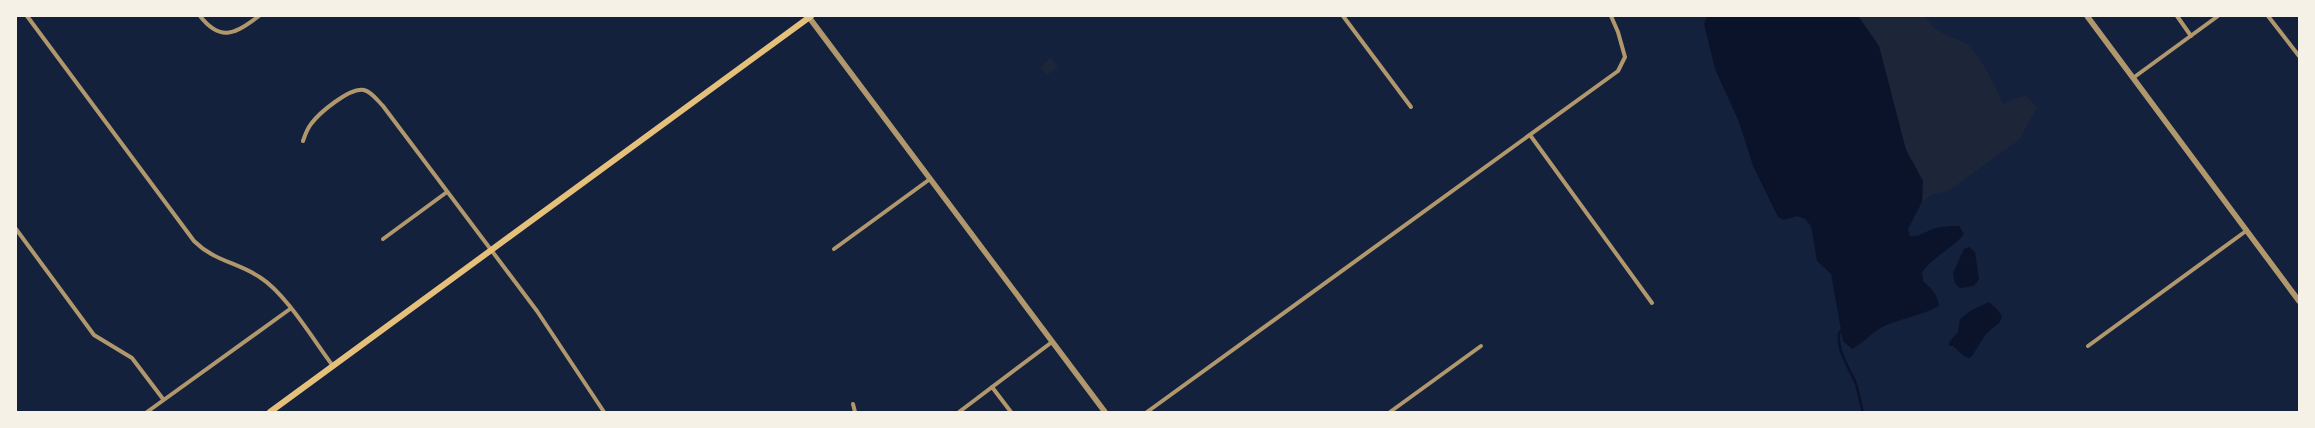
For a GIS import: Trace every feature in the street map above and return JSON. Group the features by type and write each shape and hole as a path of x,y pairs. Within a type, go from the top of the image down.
{"main road":[{"path":"270,412 809,17"}],"street":[{"path":"27,16 194,241 206,252 219,260 260,277 276,289 333,366"},
{"path":"200,16 209,26 226,34 240,30 259,16"},
{"path":"1343,16 1411,107"},
{"path":"1147,412 1618,71 1625,57 1618,32 1610,16"},
{"path":"2087,16 2299,301"},
{"path":"2177,16 2191,36"},
{"path":"2133,78 2218,16"},
{"path":"2268,16 2299,56"},
{"path":"809,17 1105,412"},
{"path":"303,141 309,125 317,116 350,93 365,90 371,94 383,106 537,311 604,412"},
{"path":"1530,135 1652,303"},
{"path":"834,249 930,180"},
{"path":"383,239 447,192"},
{"path":"16,229 94,335 132,358 164,399"},
{"path":"2088,346 2246,231"},
{"path":"146,412 290,309"},
{"path":"959,412 1052,342"},
{"path":"1390,412 1481,346"},
{"path":"992,387 1011,412"},
{"path":"853,404 855,412"}],"shaded area":[{"path":"1707,16 1858,16 1879,46 1906,150 1923,181 1922,202 1908,229 1910,236 1917,236 1936,228 1949,226 1959,226 1964,234 1932,261 1922,272 1923,281 1934,292 1939,306 1882,327 1852,349 1843,341 1831,274 1817,261 1811,226 1805,219 1797,216 1784,220 1778,217 1753,166 1739,122 1715,69 1704,24"},
{"path":"1858,16 1925,16 1938,31 1965,43 1982,62 2003,104 2025,95 2037,107 2019,140 1948,191 1933,194 1922,202 1923,181 1906,150 1879,46"},
{"path":"1051,58 1058,67 1047,75 1040,67"},
{"path":"1969,247 1975,252 1979,279 1974,286 1960,288 1955,284 1953,273 1964,249"},
{"path":"1989,302 2002,316 2000,322 1986,334 1972,356 1969,358 1964,356 1953,346 1949,346 1949,342 1958,332 1960,319 1970,311"}],"waterway":[{"path":"1843,329 1839,333 1840,347 1856,384 1863,412"}]}
